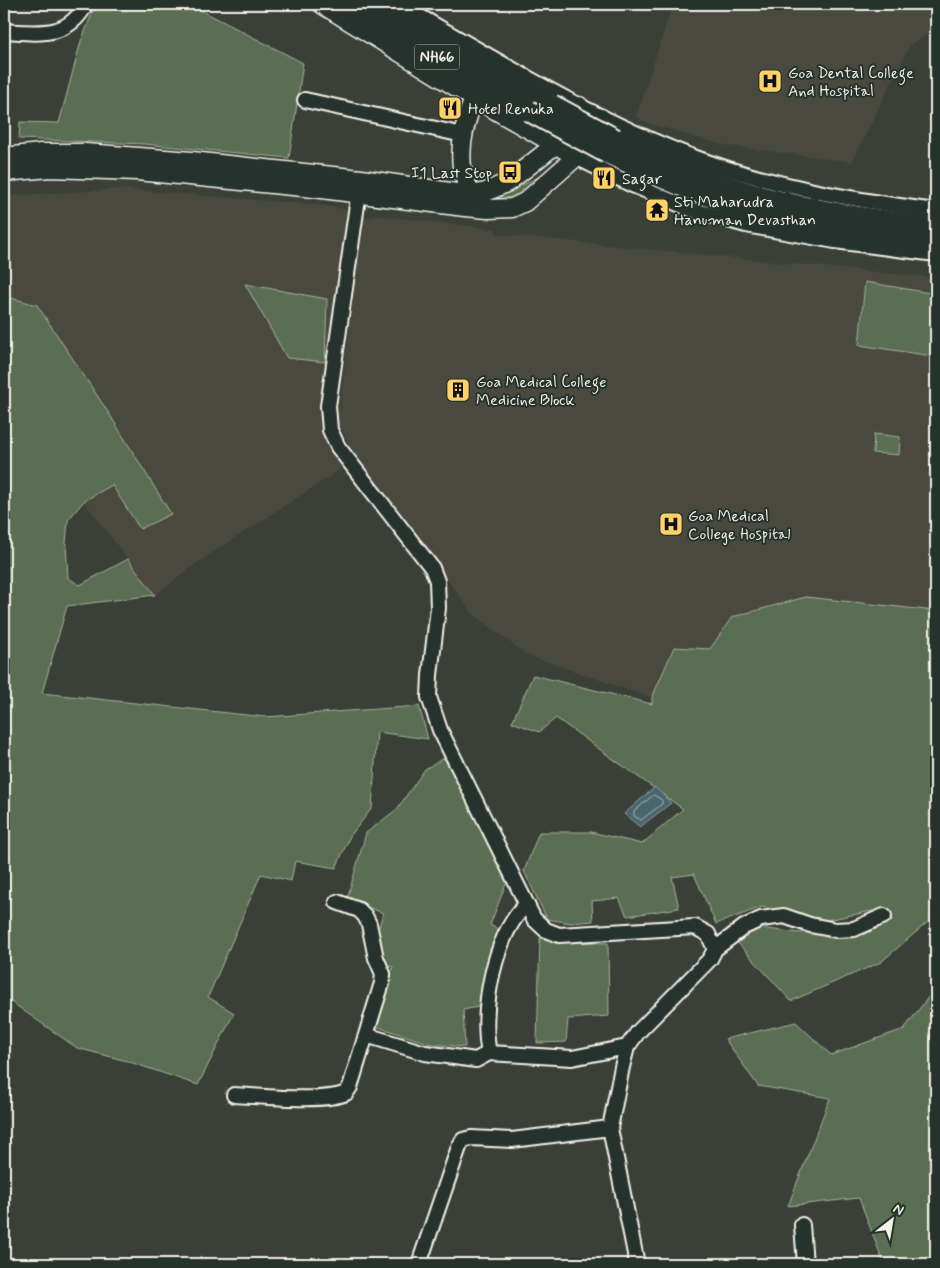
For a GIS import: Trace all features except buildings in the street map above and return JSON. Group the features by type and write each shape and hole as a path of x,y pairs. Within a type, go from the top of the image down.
{"highway":[{"name":"NH66","path":"345,4 529,111 664,171 787,220 888,238 936,244"},
{"name":"NH66","path":"374,4 552,104 611,146"},
{"name":"NH66","path":"708,187 832,213 936,227"}],"main road":[{"path":"322,4 474,98 576,157"},
{"path":"472,201 462,167 465,122 474,98"},
{"path":"472,201 508,182 555,145 579,106"},
{"path":"4,157 41,153 85,153 192,161 512,208 529,200 576,157 601,118"},
{"path":"4,172 50,168 137,171 360,186"}],"street":[{"path":"4,31 43,33 70,25 86,4"},
{"path":"398,4 601,118 696,158 820,194 936,211"},
{"path":"304,100 463,135"},
{"path":"576,157 630,184 683,206 746,226 835,241 936,254"},
{"path":"360,186 328,406 330,430 338,447 432,568 437,582 438,608 429,697 440,730 534,919 546,930 559,935 695,927 708,934 715,949"},
{"path":"234,1095 305,1098 341,1095 346,1093 350,1087 382,983 382,974 376,958 369,924 365,916 359,910 337,902"},
{"path":"489,1053 486,1041 486,1010 491,976 504,940 519,911 527,904"},
{"path":"637,1264 610,1128 627,1047 638,1032 710,959 715,949 744,927 761,919 784,916 810,925 836,930 854,929 884,916"},
{"path":"366,1034 425,1053 476,1060 489,1053 572,1058 627,1047"},
{"path":"419,1264 463,1140 471,1138 512,1140 610,1128"},
{"path":"802,1225 805,1264"}],"shaded area":[{"name":"Goa Dental College And Hospital","path":"673,4 936,4 936,30 910,45 852,162 723,145 650,124 636,117"},
{"path":"120,189 322,205 349,210 320,408 326,436 346,466 204,558 155,595 73,487 37,305 4,296 4,196"},
{"name":"Goa Medical College Hospital","path":"374,215 496,229 496,234 936,278 936,611 806,597 732,617 710,649 674,647 652,698 527,655 473,614 352,451 338,422 363,217 374,218"}],"green space":[{"path":"96,4 189,4 303,63 289,158 144,144 19,139 20,122 59,123 81,41"},
{"path":"554,163 558,164 537,192 500,204 501,195 545,174"},
{"path":"865,282 936,294 936,319 932,356 859,345"},
{"path":"245,284 327,299 325,362 287,358"},
{"path":"4,296 37,305 108,412 171,514 140,529 112,485 84,501 68,520 66,543 68,578 80,585 128,559 155,595 67,606 42,693 265,717 419,706 428,739 377,732 372,808 350,836 336,868 295,861 291,881 261,874 208,997 234,1013 198,1085 127,1061 77,1048 4,997"},
{"path":"874,434 900,437 899,455 873,453"},
{"path":"806,597 936,611 936,915 881,962 791,1001 736,941 759,928 800,933 886,925 877,910 827,920 762,907 716,924 694,874 672,877 679,908 627,916 619,898 592,901 593,921 571,923 547,919 524,871 539,832 591,832 642,844 683,809 556,718 539,732 512,722 533,675 652,704 652,698 674,647 710,649 732,617"},
{"path":"444,758 509,876 490,925 502,931 483,1006 463,1010 465,1047 431,1044 375,1026 393,967 370,958 383,913 347,899 366,833 397,809 425,769"},
{"path":"540,938 555,942 608,943 609,1016 568,1019 566,1042 537,1043"},
{"path":"936,987 936,1264 884,1264 859,1198 788,1206 830,1098 758,1086 725,1039 796,1022 831,1055 904,1029"}],"water":[{"path":"655,787 671,803 640,827 624,814"}],"waterway":[{"path":"4,1263 8,1264"}],"place":[{"name":"Goa Dental College And Hospital","path":"770,81"},
{"name":"Hotel Renuka","path":"450,108"},
{"name":"I1 Last Stop","path":"510,172"},
{"name":"Sagar","path":"604,178"},
{"name":"Sti Maharudra Hanuman Devasthan","path":"657,210"},
{"name":"Goa Medical College Medicine Block","path":"458,390"},
{"name":"Goa Medical College Hospital","path":"671,524"}]}
